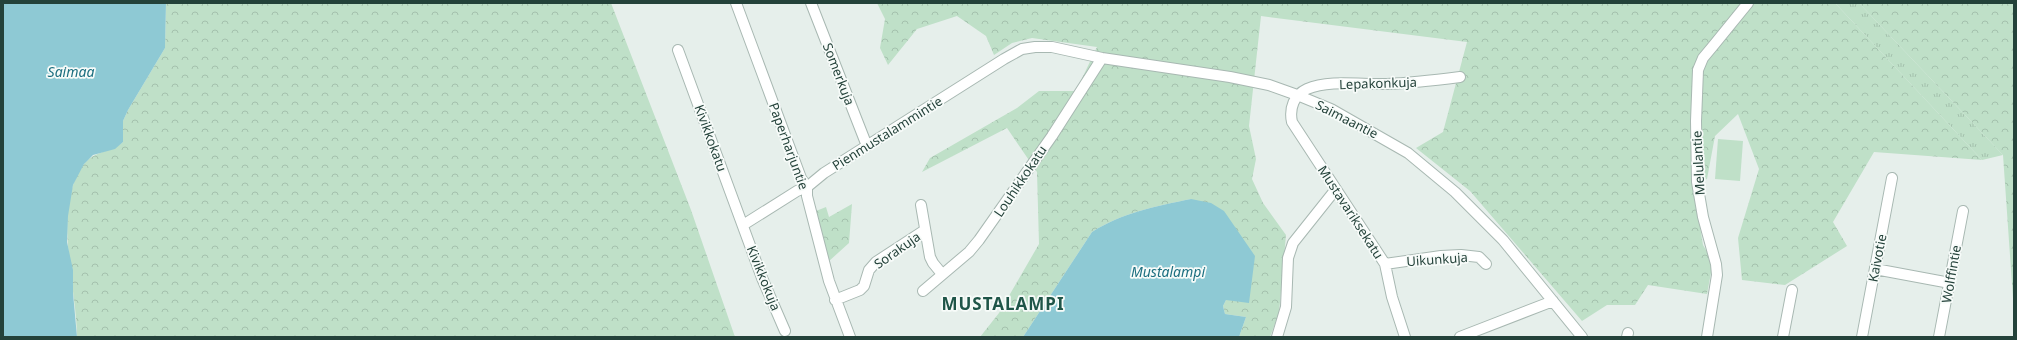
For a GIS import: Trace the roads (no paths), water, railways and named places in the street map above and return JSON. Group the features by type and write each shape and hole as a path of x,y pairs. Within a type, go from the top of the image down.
{"street":[{"name":"Paperharjuntie","path":"736,3 801,178 807,187 807,196 835,300 850,337"},
{"name":"Somerkuja","path":"811,3 867,146"},
{"name":"Melulantie","path":"1707,337 1717,275 1716,264 1703,217 1697,182 1696,121 1698,70 1703,58 1748,3"},
{"name":"Pienmustalammintie","path":"743,225 797,191 807,187 815,179 1004,58 1022,49 1034,47"},
{"name":"Saimaantie","path":"1034,47 1052,47 1102,58 1230,77 1269,85 1331,109 1384,139 1426,167 1479,214 1503,240 1582,337"},
{"name":"Kivikkokatu","path":"678,50 743,225"},
{"name":"Louhikkokatu","path":"923,291 969,252 983,235 1102,58"},
{"name":"Lepakonkuja","path":"1297,95 1308,88 1320,85 1351,83 1385,84 1460,77"},
{"name":"Mustavariksekatu","path":"1297,95 1290,113 1292,122 1385,264 1392,297 1404,337"},
{"name":"Kaivotie","path":"1862,337 1892,178"},
{"path":"1277,337 1286,307 1288,258 1293,242 1336,189"},
{"path":"921,205 930,257 942,274"},
{"name":"Wolffintie","path":"1939,337 1963,211"},
{"name":"Kivikkokuja","path":"743,225 762,278 785,331"},
{"name":"Sorakuja","path":"835,300 860,290 864,286 869,270 876,262 925,230"},
{"name":"Uikunkuja","path":"1385,264 1461,255 1479,257 1486,264"},
{"path":"1875,269 1950,283"},
{"path":"1783,337 1792,290"},
{"path":"1460,337 1553,301"}],"water":[{"name":"Saimaa","path":"3,3 166,3 165,48 123,121 123,142 115,149 93,155 84,164 73,185 68,216 67,242 73,270 73,293 77,337 3,337"},
{"name":"Mustalampi","path":"1191,199 1211,203 1224,211 1255,256 1249,303 1226,300 1223,306 1225,314 1246,317 1239,337 1023,337 1092,232 1103,225 1127,215"}],"district":[{"name":"MUSTALAMPI","path":"1003,303"}]}
